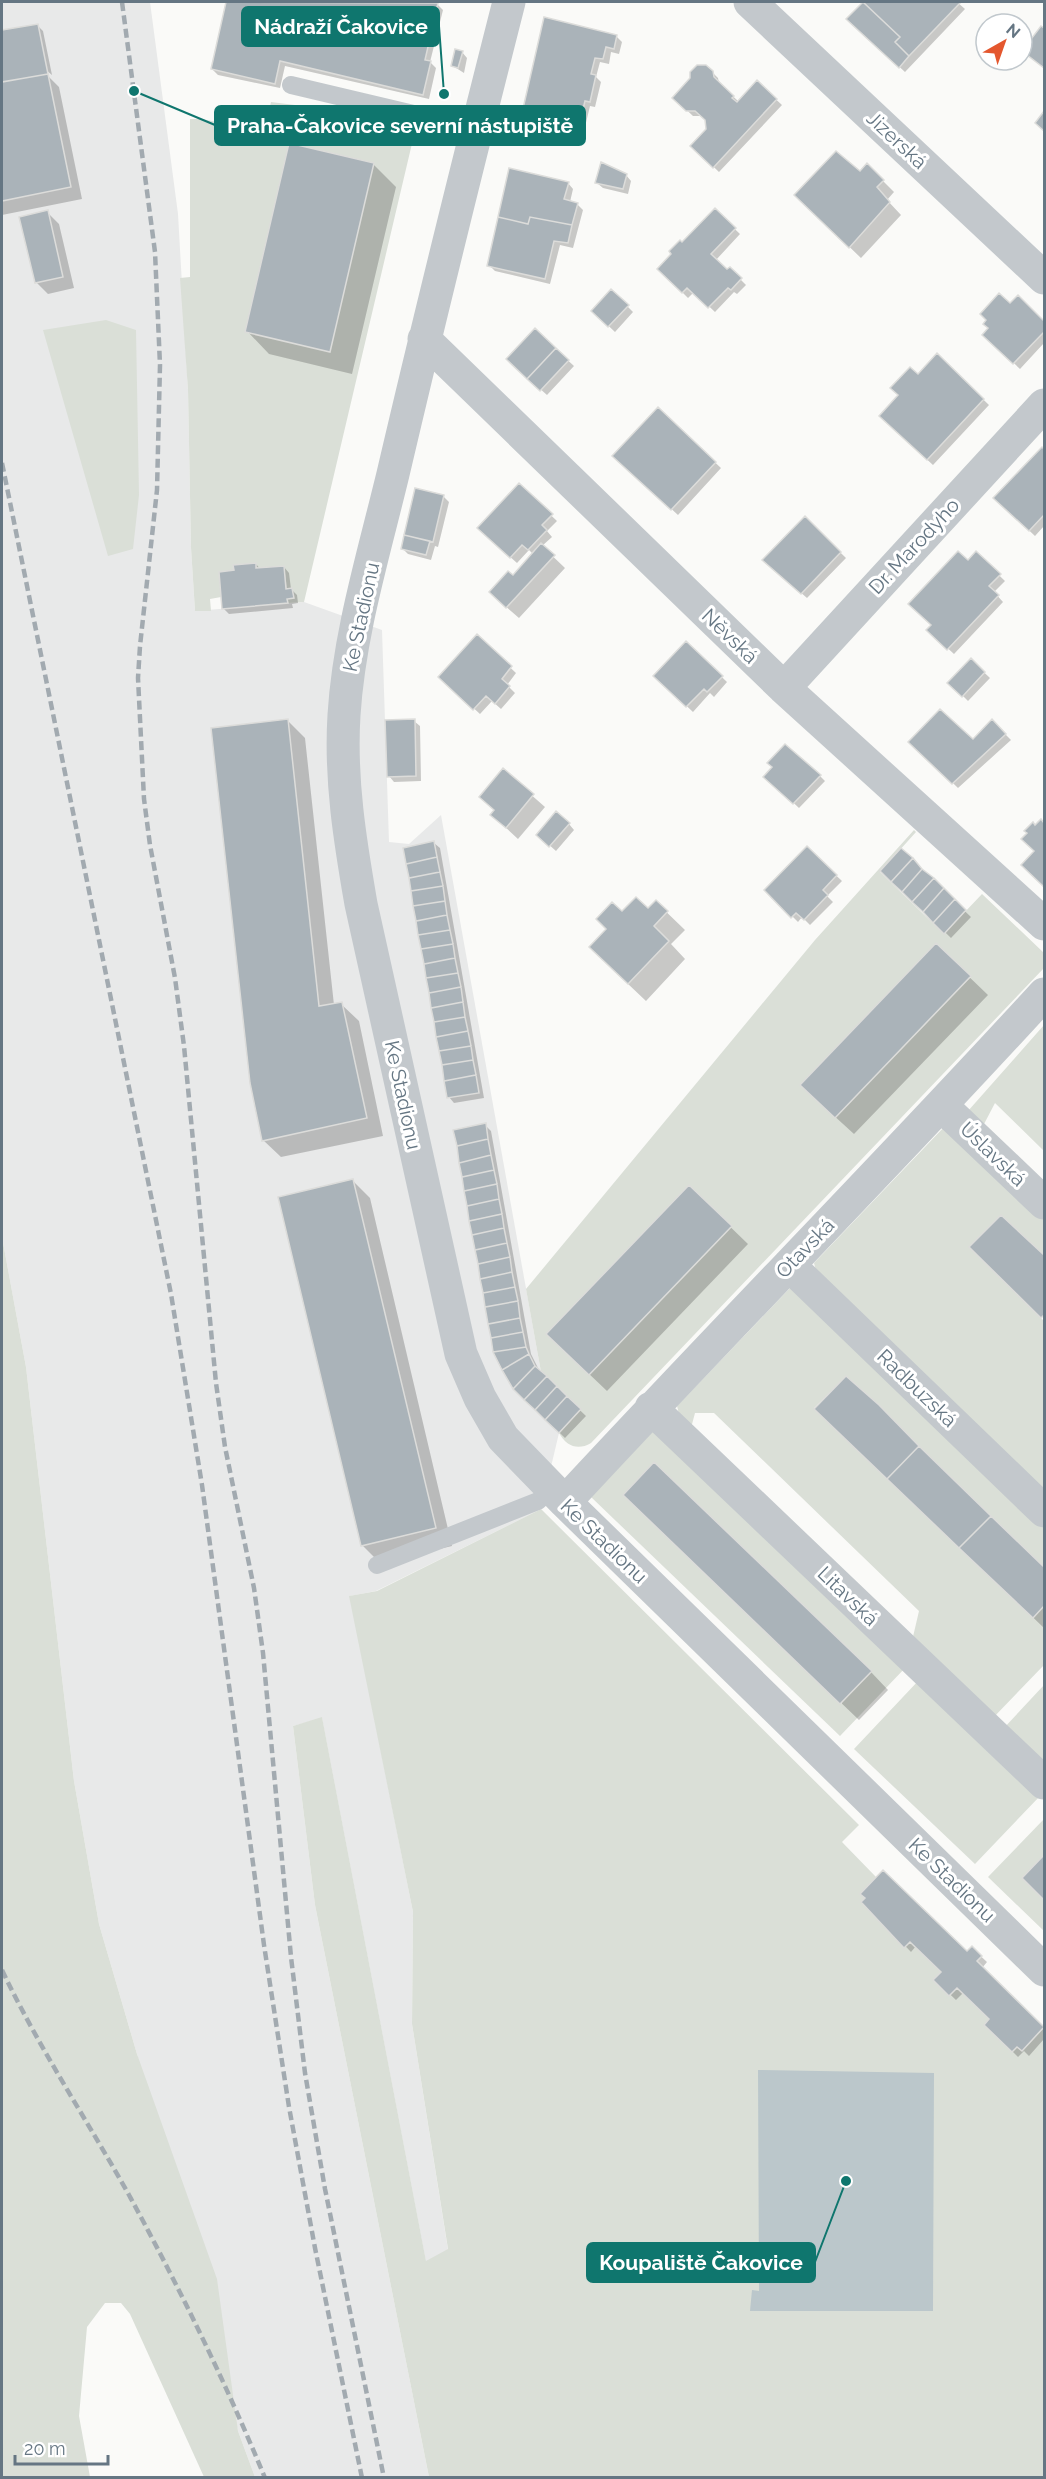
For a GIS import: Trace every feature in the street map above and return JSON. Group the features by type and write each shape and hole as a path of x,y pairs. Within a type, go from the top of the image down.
{"street":[{"name":"Ke Stadionu","path":"509,2 424,339 355,637 344,714 343,780 361,904 461,1354 480,1398 502,1438 1044,1970"},
{"name":"Jizerská","path":"750,2 1044,278"},
{"name":"Něvská","path":"424,339 784,688 1044,924"},
{"name":"Dr. Marodyho","path":"784,688 1044,405"},
{"name":"Otavská","path":"558,1495 651,1408 942,1106 1044,994"},
{"name":"Úslavská","path":"942,1106 1044,1203"},
{"name":"Radbuzská","path":"789,1265 1044,1511"},
{"name":"Litavská","path":"651,1408 1044,1783"}],"lane":[{"path":"291,85 477,129"},
{"path":"377,1565 558,1495"}],"shaded area":[{"path":"2,2 150,2 178,214 188,390 191,548 195,611 304,602 382,630 389,842 409,844 441,815 541,1372 581,1409 559,1433 541,1509 376,1591 350,1596 413,1912 412,2024 448,2250 426,2262 322,1718 293,1726 315,1905 429,2477 255,2477 238,2431 137,2054 99,1924 74,1781 26,1367 2,1237"},
{"path":"271,102 319,108 414,135 304,602 288,603 287,599 294,598 292,589 287,589 284,566 257,569 256,563 234,565 234,571 221,597 210,599 211,611 195,611 191,548 188,390 180,278 190,277 190,119 202,119 264,132"},
{"path":"106,320 136,330 139,495 133,549 108,556 43,330"},
{"path":"914,830 916,832 880,872 944,934 982,894 1044,953 1044,968 591,1443 582,1447 573,1446 559,1433 581,1409 541,1372 526,1289 815,940","holes":["936,943 971,977 835,1118 801,1085","689,1185 731,1225 546,1334"]},
{"path":"1044,1025 1044,1151 995,1103 983,1126 968,1111"},
{"path":"947,1124 1044,1218 1044,1257 1001,1215 969,1247 1044,1321 1044,1495 816,1271 814,1263"},
{"path":"2,1237 26,1367 74,1781 99,1924 137,2054 217,2279 238,2431 255,2477 204,2477 130,2314 121,2303 105,2303 87,2327 79,2416 90,2477 2,2477"},
{"path":"792,1286 1044,1528 1044,1567 846,1376 814,1408 1033,1618 1044,1606 1044,1665 992,1719 912,1641 919,1611 714,1413 695,1413 691,1428 680,1418 677,1406"},
{"path":"656,1428 906,1667 840,1736 591,1497","holes":["654,1462 871,1671 841,1704 623,1495"]},
{"path":"541,1509 859,1825 842,1842 876,1877 861,1893 865,1898 861,1902 904,1947 910,1942 941,1972 949,1995 957,1988 989,2019 984,2025 1012,2052 1017,2047 1022,2051 1044,2028 1044,2477 429,2477 315,1905 293,1726 322,1717 426,2261 448,2249 412,2024 413,1912 349,1596 377,1591"},
{"path":"919,1680 1040,1796 975,1864 854,1749"},
{"path":"1044,1685 1044,1769 1003,1729"},
{"path":"1044,1819 1044,1855 1022,1878 1044,1900 1044,1931 988,1877"},
{"path":"758,2070 934,2073 933,2311 750,2311 752,2290 759,2291"}],"building":[{"path":"226,2 438,3 425,60 431,61 423,95 280,61 275,84 211,69"},
{"path":"863,2 900,37 895,42 909,56 899,68 846,19"},
{"path":"863,2 960,3 909,56 895,42 900,37"},
{"path":"544,17 617,35 614,49 606,47 603,59 595,58 591,74 596,75 590,102 585,101 579,126 522,113"},
{"path":"38,24 48,74 2,82 2,30"},
{"path":"1041,26 1044,28 1044,68 1034,60 1034,35"},
{"path":"455,49 463,51 458,68 451,66"},
{"path":"697,65 706,65 713,71 714,77 734,96 732,98 737,102 757,80 777,99 713,168 690,146 706,129 705,120 695,111 686,111 672,98 690,78 690,72"},
{"path":"48,74 71,187 2,201 2,82"},
{"path":"1044,111 1044,131 1035,123"},
{"path":"289,143 374,163 330,352 245,332"},
{"path":"836,151 860,171 867,163 884,180 877,187 890,202 849,248 794,195"},
{"path":"601,162 627,174 623,189 595,183"},
{"path":"509,168 569,182 564,199 578,203 572,225 530,217 528,224 498,217"},
{"path":"715,208 736,228 711,254 727,269 730,267 742,278 708,308 687,288 682,293 657,269 671,254 669,251 680,240 682,242"},
{"path":"48,210 63,277 35,283 19,217"},
{"path":"498,217 528,224 530,217 572,225 568,243 554,241 545,279 487,266"},
{"path":"611,289 629,305 608,327 591,311"},
{"path":"999,293 1010,303 1018,295 1044,321 1044,332 1013,364 982,335 988,328 983,324 986,320 980,314"},
{"path":"535,328 556,348 527,379 506,359"},
{"path":"556,348 569,360 540,391 527,379"},
{"path":"937,353 984,399 927,460 879,416 898,395 890,388 910,367 918,374"},
{"path":"658,407 716,462 671,510 612,456"},
{"path":"1042,447 1044,449 1044,515 1029,531 993,498"},
{"path":"519,483 553,514 542,525 547,530 528,550 522,545 510,558 477,528"},
{"path":"415,488 444,495 433,542 404,535"},
{"path":"805,516 841,552 801,594 762,560"},
{"path":"404,535 430,541 426,555 401,549"},
{"path":"541,543 555,555 506,608 489,592 508,571 513,575"},
{"path":"958,551 968,560 976,551 1001,574 989,586 999,595 947,650 926,630 931,625 908,604"},
{"path":"256,563 256,568 284,566 286,589 292,588 294,598 287,599 288,603 222,609 219,572 234,570 233,565"},
{"path":"477,634 512,666 502,679 510,686 495,704 486,696 473,710 438,677"},
{"path":"686,641 723,676 707,692 704,689 686,707 653,676"},
{"path":"971,658 985,672 962,697 947,683"},
{"path":"940,709 973,739 992,719 1006,734 952,784 908,742"},
{"path":"288,719 319,1006 342,1002 367,1118 262,1141 250,1083 211,728"},
{"path":"415,719 416,776 387,777 385,720"},
{"path":"785,744 821,775 793,804 763,777 772,767 767,763"},
{"path":"503,768 534,794 506,828 490,815 494,810 479,797"},
{"path":"556,811 570,823 549,847 536,835"},
{"path":"1041,819 1044,823 1044,887 1021,865 1034,851 1021,839 1027,833 1024,831 1033,822 1035,825"},
{"path":"434,841 437,857 406,864 403,848"},
{"path":"807,846 837,875 823,890 828,895 804,920 796,913 791,918 764,890"},
{"path":"901,848 913,858 891,882 880,871"},
{"path":"437,857 440,872 409,878 406,864"},
{"path":"913,858 922,869 902,892 891,882"},
{"path":"922,869 934,878 912,902 902,892"},
{"path":"440,872 443,886 411,891 409,878"},
{"path":"934,878 944,888 923,912 912,902"},
{"path":"443,886 445,901 413,906 411,891"},
{"path":"944,888 955,899 933,923 923,912"},
{"path":"636,897 648,908 656,900 668,911 654,926 669,941 628,984 589,947 606,929 596,919 612,902 622,911"},
{"path":"955,899 966,910 944,934 933,923"},
{"path":"445,901 447,915 416,921 413,906"},
{"path":"447,915 450,930 418,935 416,921"},
{"path":"450,930 453,944 421,949 418,935"},
{"path":"936,943 971,976 835,1118 800,1085"},
{"path":"453,944 455,958 424,964 421,949"},
{"path":"455,958 458,973 426,978 424,964"},
{"path":"458,973 461,987 429,993 426,978"},
{"path":"461,987 463,1002 431,1008 429,993"},
{"path":"463,1002 465,1017 434,1022 431,1008"},
{"path":"465,1017 468,1031 436,1037 434,1022"},
{"path":"468,1031 471,1046 439,1051 436,1037"},
{"path":"471,1046 473,1060 442,1065 439,1051"},
{"path":"473,1060 476,1075 444,1081 442,1065"},
{"path":"476,1075 479,1093 447,1098 444,1081"},
{"path":"486,1123 488,1139 457,1146 453,1130"},
{"path":"488,1139 491,1155 459,1163 457,1146"},
{"path":"491,1155 494,1170 462,1177 459,1163"},
{"path":"494,1170 497,1184 464,1191 462,1177"},
{"path":"353,1179 436,1528 361,1546 278,1197"},
{"path":"497,1184 499,1199 467,1206 464,1191"},
{"path":"689,1185 732,1226 589,1375 546,1334"},
{"path":"499,1199 502,1214 469,1221 467,1206"},
{"path":"502,1214 504,1228 472,1235 469,1221"},
{"path":"1001,1215 1044,1255 1044,1315 1041,1318 969,1247"},
{"path":"504,1228 507,1243 475,1250 472,1235"},
{"path":"507,1243 510,1257 478,1264 475,1250"},
{"path":"510,1257 512,1272 480,1279 478,1264"},
{"path":"512,1272 515,1287 483,1293 480,1279"},
{"path":"515,1287 518,1301 485,1307 483,1293"},
{"path":"518,1301 520,1318 488,1324 485,1307"},
{"path":"520,1318 523,1332 491,1338 488,1324"},
{"path":"523,1332 526,1347 493,1352 491,1338"},
{"path":"526,1347 529,1354 502,1370 493,1352"},
{"path":"529,1354 535,1366 513,1389 502,1370"},
{"path":"535,1366 547,1376 524,1400 513,1389"},
{"path":"547,1376 557,1386 535,1410 524,1400"},
{"path":"846,1376 879,1405 919,1446 887,1479 814,1409"},
{"path":"557,1386 567,1396 545,1420 535,1410"},
{"path":"567,1396 581,1409 559,1433 545,1420"},
{"path":"919,1446 991,1516 959,1548 887,1479"},
{"path":"654,1462 872,1671 840,1704 623,1495"},
{"path":"991,1516 1044,1567 1044,1606 1033,1618 959,1548"},
{"path":"1044,1855 1044,1900 1022,1878"},
{"path":"883,1870 967,1951 972,1946 982,1956 977,1961 1044,2027 1022,2051 1017,2047 1012,2052 984,2025 989,2019 957,1988 949,1996 933,1980 941,1972 910,1942 904,1948 861,1902 865,1898 860,1894"}],"railway":[{"path":"122,2 155,252 160,365 157,490 138,678 144,799 150,845 175,978 184,1046 216,1383 225,1447 254,1588 263,1653 291,1957 305,2073 325,2189 384,2478"},
{"path":"2,463 171,1294 202,1485 264,1945 289,2107 362,2478"},
{"path":"2,1970 47,2056 129,2195 166,2264 218,2370 265,2478"}],"place":[{"name":"Praha-Čakovice severní nástupiště","path":"134,91"},
{"name":"Nádraží Čakovice","path":"444,94"},
{"name":"Koupaliště Čakovice","path":"846,2181"}]}
